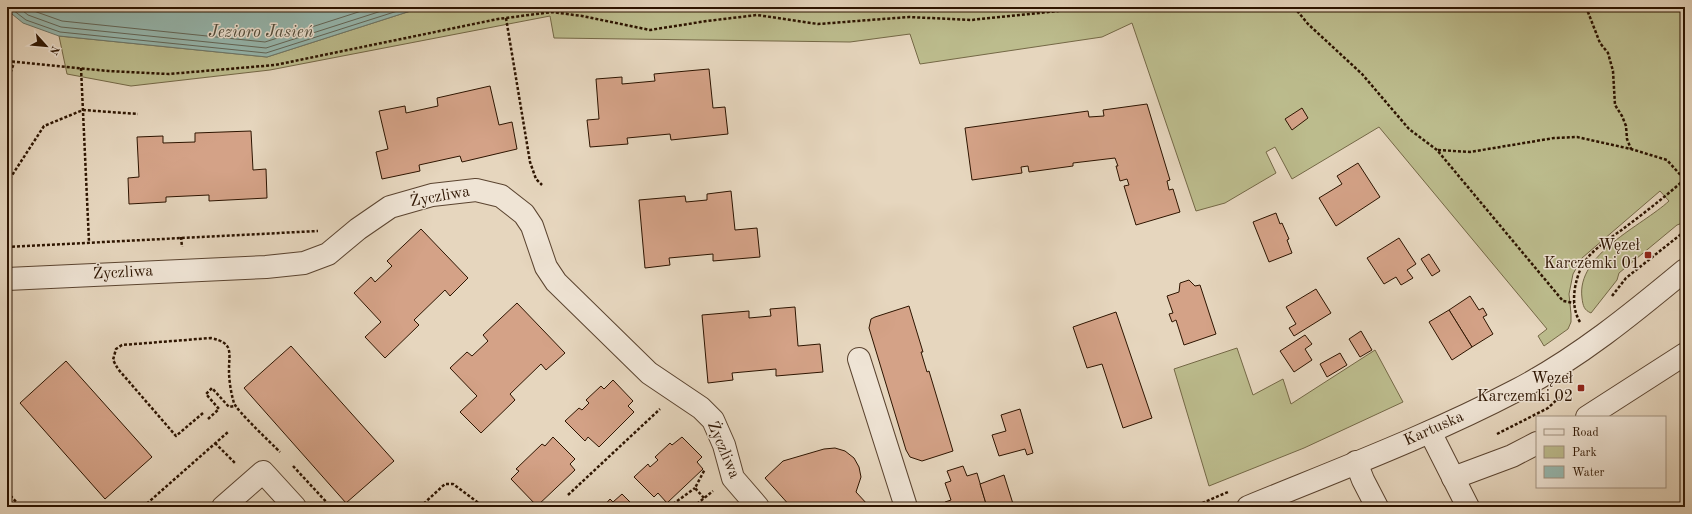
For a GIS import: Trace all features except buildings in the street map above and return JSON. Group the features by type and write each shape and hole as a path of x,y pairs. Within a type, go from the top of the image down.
{"street":[{"name":"Życzliwa","path":"7,278 266,267 304,263 328,254 358,229 390,207 432,195 476,190 501,196 524,214 532,226 546,267 556,282 649,373 701,408 713,420 724,445 733,478 758,507"},
{"name":"Kartuska","path":"1248,507 1430,432 1518,390 1564,362 1593,342 1685,270"},
{"path":"1589,416 1685,354"},
{"path":"859,359 906,507"},
{"path":"1430,432 1468,507"},
{"path":"1453,478 1512,456 1536,444"},
{"path":"1356,462 1363,480 1377,507"},
{"path":"223,507 263,472 295,507"}],"path":[{"path":"7,61 14,63 108,71 169,74 276,65 506,18 552,12 582,16 650,30 707,21 757,16 818,24 909,17 971,20 1051,12 1080,7"},
{"path":"1294,7 1308,24 1362,74 1409,129 1437,150 1563,301 1574,303"},
{"path":"1586,7 1600,43 1608,53 1613,71 1615,105 1626,126 1626,139 1631,149"},
{"path":"506,18 530,162 536,179 542,185"},
{"path":"7,82 14,63"},
{"path":"82,68 89,242"},
{"path":"7,183 44,126 83,110 138,114"},
{"path":"1437,150 1470,152 1554,138 1577,137 1631,149 1667,160 1684,179 1592,254 1582,266 1577,280 1574,303 1576,316 1582,326"},
{"path":"7,247 323,230"},
{"path":"1607,302 1626,278 1685,231"},
{"path":"203,413 176,436 118,370 113,360 116,349 122,345 211,338 220,340 228,346 230,353 228,370 234,406 282,455"},
{"path":"208,419 219,409 206,394 212,388 229,407 234,406"},
{"path":"568,495 678,392"},
{"path":"143,507 228,432"},
{"path":"288,460 330,507"},
{"path":"669,507 695,488 708,463"},
{"path":"420,507 445,484 454,484 484,507"},
{"path":"695,488 704,498"},
{"path":"7,492 21,507"}],"green space":[{"path":"423,7 1685,7 1685,222 1677,225 1619,273 1617,280 1591,313 1584,307 1582,298 1583,282 1589,268 1613,242 1669,201 1660,191 1582,258 1573,274 1569,294 1571,322 1568,329 1544,346 1538,336 1547,329 1379,127 1292,179 1275,147 1266,152 1276,173 1225,203 1196,211 1132,23 1102,37 920,64 910,34 850,42 554,38 550,16 270,70 131,86 67,74 59,36 267,57"},
{"path":"1237,348 1253,395 1283,379 1291,404 1375,350 1403,402 1304,448 1209,486 1174,369"}],"water":[{"name":"Jezioro Jasień","path":"7,7 423,7 267,57 59,36 23,23 7,10"}],"place":[{"name":"Węzeł Karczemki 01","path":"1648,255"},
{"name":"Węzeł Karczemki 02","path":"1581,388"}]}
